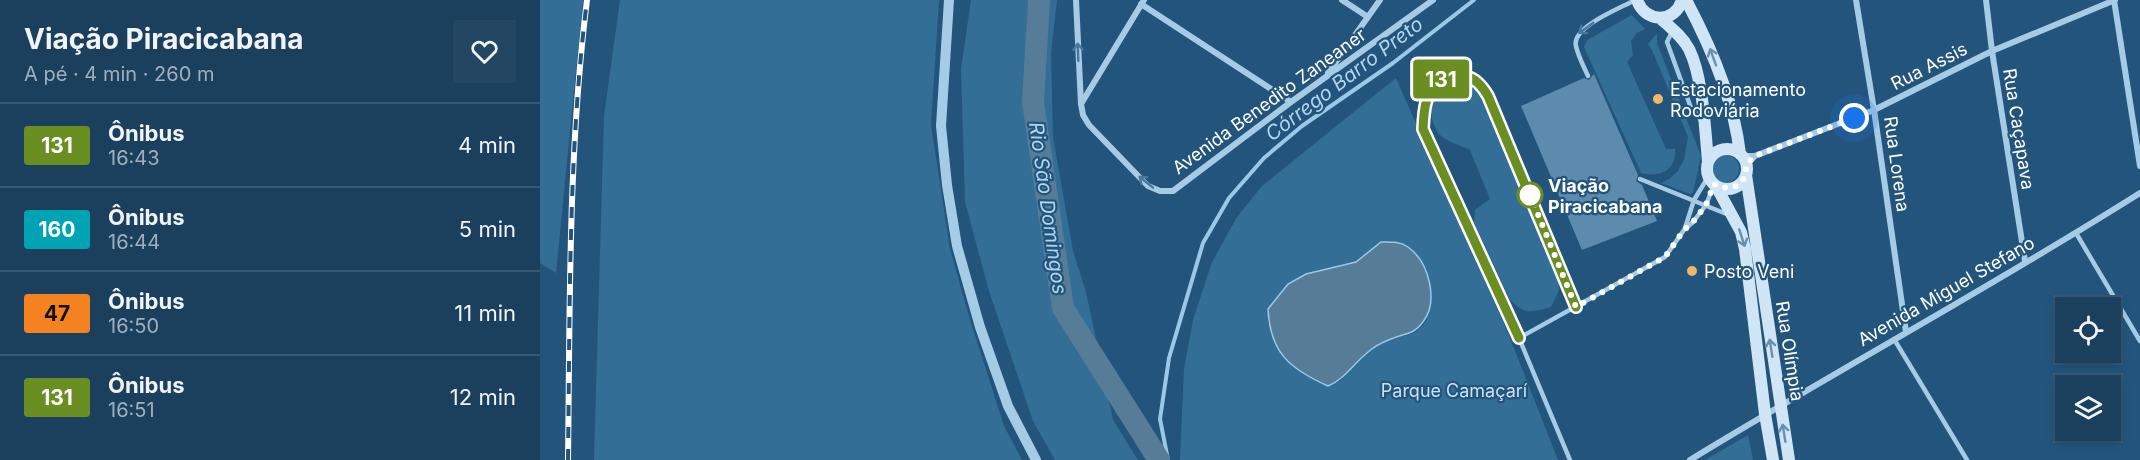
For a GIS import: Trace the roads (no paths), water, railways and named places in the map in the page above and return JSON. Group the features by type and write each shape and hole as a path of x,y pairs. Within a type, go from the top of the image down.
{"main road":[{"path":"1636,0 1643,12 1660,18 1672,14 1684,0"},
{"name":"Rua Olímpia","path":"1684,0 1706,37 1746,161 1789,460"},
{"path":"1660,18 1679,35 1692,58 1703,108 1708,161 1706,168 1713,182 1730,189 1737,186 1746,161 1726,149 1718,150 1708,161"},
{"name":"Rua Olímpia","path":"1713,182 1741,232 1745,249 1765,414 1773,460"}],"street":[{"path":"948,0 940,126 957,246 980,327 1008,406 1036,460"},
{"path":"1076,0 1081,104"},
{"path":"1342,0 1368,17"},
{"path":"1325,77 1380,0"},
{"name":"Avenida Benedito Zaneaner","path":"1081,104 1083,115 1089,125 1148,186 1173,191 1325,77 1433,0"},
{"name":"Rua Lorena","path":"1856,0 1906,332"},
{"name":"Rua Caçapava","path":"1986,0 2025,261"},
{"path":"2115,0 2140,166"},
{"name":"Rua Assis","path":"1746,161 1874,110 1992,51 2115,0"},
{"path":"1081,104 1142,2 1292,102"},
{"name":"Avenida Miguel Stefano","path":"1690,460 2140,193"}],"lane":[{"path":"1588,76 1575,45 1576,36 1584,28 1636,0"},
{"path":"1673,29 1667,42 1691,108 1705,125"},
{"path":"1570,460 1519,338 1423,129 1428,93 1438,80 1460,75 1480,82 1488,96 1576,307"},
{"path":"1640,179 1732,216"},
{"path":"1684,230 1694,200 1713,182"},
{"path":"1519,338 1665,257 1706,205 1713,182"},
{"path":"2076,233 2140,340"},
{"path":"1894,339 1967,460"}],"waterway":[{"name":"Rio São Domingos","path":"1039,0 1033,102 1063,308 1159,460"},
{"name":"Córrego Barro Preto","path":"1168,460 1160,419 1169,358 1203,243 1229,198 1264,158 1302,126 1393,63 1474,0"}],"railway":[{"path":"568,460 573,172 587,0"}],"place":[{"name":"Estacionamento Rodoviária","path":"1658,99"},
{"name":"Viação Piracicabana","path":"1530,195"},
{"name":"Posto Veni","path":"1692,271"}],"park label":[{"name":"Parque Camaçarí","path":"1454,390"}]}
